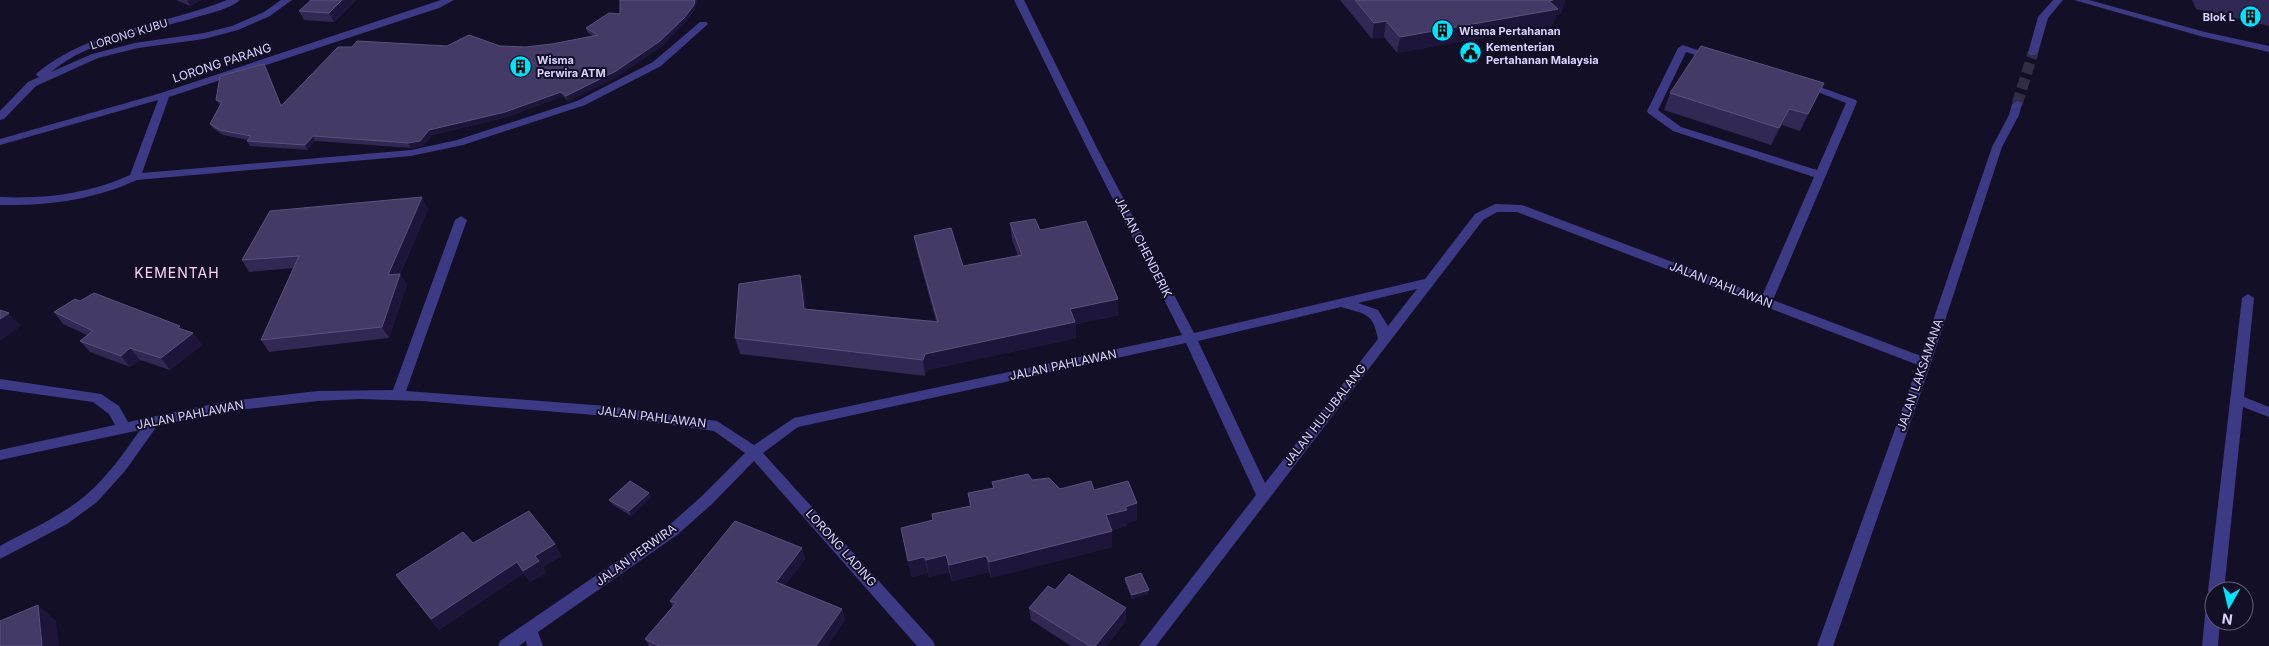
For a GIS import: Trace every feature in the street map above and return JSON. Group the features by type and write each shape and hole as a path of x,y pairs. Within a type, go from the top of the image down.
{"street":[{"name":"LORONG KUBU","path":"0,117 48,67 70,53 117,36 193,16 235,0"},
{"path":"32,84 95,56 138,45 204,36 235,28 266,14 287,0"},
{"name":"LORONG PARANG","path":"0,142 165,95 436,6 449,0"},
{"name":"JALAN CHENDERIK","path":"1020,0 1066,97 1190,338 1262,495"},
{"path":"2032,53 2043,17 2058,0"},
{"path":"2079,0 2204,34 2269,49"},
{"path":"0,201 40,203 85,196 112,189 135,177 411,153 459,143 581,103 657,64 703,24"},
{"path":"1720,59 1683,48 1652,111 1677,129 1822,175"},
{"path":"1766,302 1852,102 1792,81"},
{"path":"135,177 165,95"},
{"name":"JALAN LAKSAMANA","path":"1825,646 1925,363 1997,147 2014,115 2017,104"},
{"name":"JALAN HULUBALANG","path":"1147,646 1479,217 1495,208 1518,208"},
{"name":"JALAN PAHLAWAN","path":"1518,208 1925,363"},
{"path":"398,396 462,220"},
{"name":"JALAN PAHLAWAN","path":"0,455 222,406 318,396 398,396 607,411 717,426 754,452 794,423 1190,338 1428,282"},
{"path":"2217,581 2248,298"},
{"path":"1337,303 1360,307 1376,313 1382,325 1384,339"},
{"path":"0,384 96,398 114,410 124,428"},
{"path":"2237,400 2269,412"},
{"path":"0,553 46,529 81,507 114,476 153,422"},
{"name":"JALAN PERWIRA","path":"506,646 672,531 707,500 754,452"},
{"name":"LORONG LADING","path":"754,452 927,646"},
{"path":"530,630 535,646"},
{"path":"2210,646 2212,631"}],"building":[{"path":"311,0 342,0 329,13 299,11"},
{"path":"620,0 695,0 694,5 684,18 660,41 616,71 566,96 561,92 505,112 429,130 420,141 408,143 313,136 305,145 247,141 251,136 220,130 210,124 222,102 216,100 220,76 264,64 281,106 338,47 352,47 357,41 447,46 469,35 500,46 526,47 552,44 598,35 586,28 609,13 620,14"},
{"path":"1355,0 1553,0 1549,1 1558,9 1400,37 1386,21 1374,23"},
{"path":"1701,46 1824,83 1808,114 1789,109 1779,128 1670,93"},
{"path":"422,197 388,275 400,274 382,327 261,340 299,256 242,260 270,211"},
{"path":"1035,219 1040,230 1086,221 1118,299 1070,309 1075,322 925,354 923,360 735,338 739,284 800,275 804,309 938,322 914,236 951,228 963,266 1022,255 1010,223"},
{"path":"94,293 180,326 178,328 193,333 161,358 130,348 121,356 80,341 93,331 54,312 75,299 80,301"},
{"path":"0,310 9,313 0,319"},
{"path":"1028,474 1032,480 1049,478 1060,489 1091,481 1094,490 1128,481 1137,503 1125,507 1127,510 1106,515 1112,531 989,562 986,556 949,565 946,555 926,560 924,557 908,561 901,528 933,520 932,514 971,506 968,493 994,488 992,482"},
{"path":"630,481 649,493 629,511 609,500"},
{"path":"529,511 555,544 535,556 539,561 523,571 517,562 431,619 396,575 463,532 473,543"},
{"path":"735,521 802,548 776,582 842,609 816,646 659,646 645,639 676,603 670,601"},
{"path":"1141,573 1149,590 1132,595 1125,578"},
{"path":"1069,574 1126,608 1095,646 1090,646 1029,608 1048,586 1055,590"},
{"path":"38,605 42,646 0,646 0,621"}],"tunnel":[{"path":"2017,104 2033,53"}],"place":[{"name":"Blok L","path":"2251,17"},
{"name":"Wisma Pertahanan","path":"1443,31"},
{"name":"Kementerian Pertahanan Malaysia","path":"1470,53"},
{"name":"Wisma Perwira ATM","path":"521,66"}],"district":[{"name":"KEMENTAH","path":"177,273"}]}
